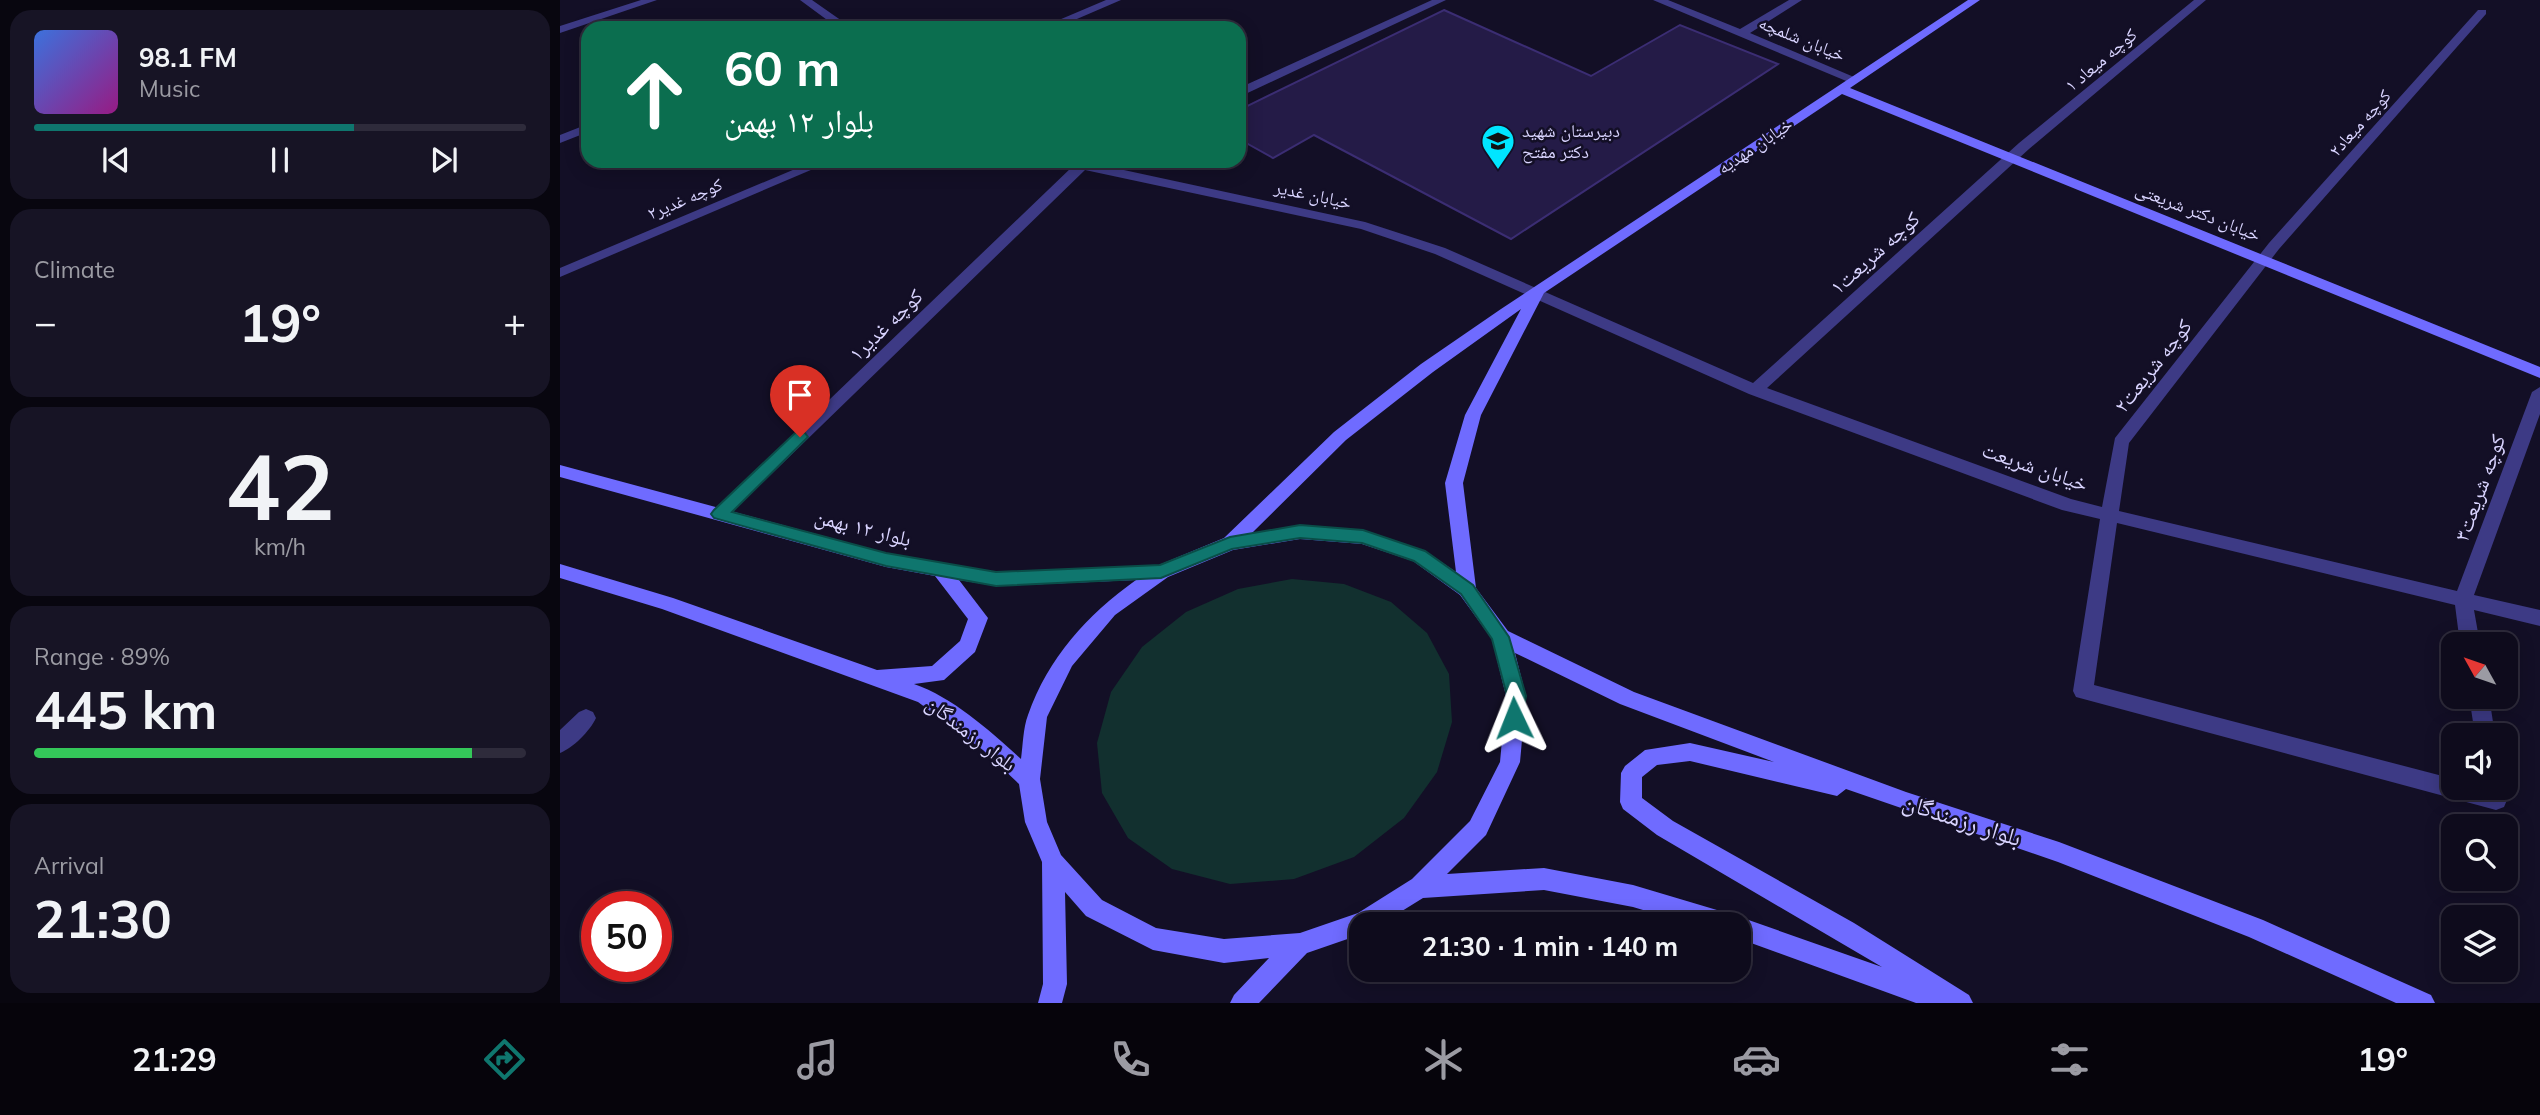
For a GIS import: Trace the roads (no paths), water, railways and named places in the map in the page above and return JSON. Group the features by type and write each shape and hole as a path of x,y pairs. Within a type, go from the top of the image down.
{"main road":[{"name":"خیابان مهدیه","path":"1230,543 1340,436 1427,368 1975,0"},
{"name":"خیابان دکتر شریعتی","path":"1841,89 2009,159 2265,259 2540,373"},
{"name":"خیابان مهدیه","path":"1467,590 1454,483 1473,415 1537,293"},
{"name":"بلوار ۱۲ بهمن","path":"560,471 886,560 996,579 1161,572"},
{"path":"1300,532 1363,537 1419,556 1467,590 1501,637 1517,696 1510,762 1478,828 1420,887 1364,922 1300,944 1224,951 1153,939 1094,908 1053,862 1036,822 1029,779 1037,718 1065,660 1108,610 1161,572 1230,543 1300,532"},
{"path":"560,571 666,603 872,678 937,674 968,646 978,618 940,569"},
{"name":"بلوار رزمندگان","path":"1501,637 1627,698 1906,802 2096,866 2255,928 2423,1003"},
{"name":"بلوار رزمندگان","path":"872,678 925,696 990,744 1029,779"},
{"path":"1906,802 1690,752 1652,756 1632,773 1631,802 1665,828 1846,931 1961,1003"},
{"path":"1050,1003 1055,984 1053,862"},
{"path":"1420,887 1544,879 1633,896 1687,912"},
{"path":"1751,932 1951,1003"},
{"path":"1242,1003 1300,944"}],"street":[{"path":"588,21 652,0"},
{"path":"809,3 827,0"},
{"path":"1064,21 1116,0"},
{"path":"1246,90 1441,0"},
{"name":"خیابان شلمچه","path":"1658,0 1855,80"},
{"path":"1741,33 1797,0"},
{"name":"کوچه میعاد ۱","path":"2024,146 2201,0"},
{"path":"809,3 836,21"},
{"name":"کوچه میعاد۲","path":"2265,259 2482,12"},
{"path":"560,30 581,23"},
{"path":"560,139 581,131"},
{"name":"کوچه شریعت۱","path":"1755,390 2024,146"},
{"name":"کوچه غدیر۲","path":"560,273 808,168"},
{"name":"کوچه غدیر۱","path":"719,514 1078,168"},
{"name":"خیابان غدیر","path":"1105,168 1365,226 1440,251 1537,293"},
{"name":"کوچه شریعت۲","path":"2265,259 2121,442 2083,691 2441,785"},
{"name":"خیابان شریعت","path":"1537,293 1755,390 2068,505 2540,618"},
{"name":"کوچه شریعت۳","path":"2463,599 2540,392"},
{"path":"2463,599 2468,632"},
{"path":"560,744 586,718"}],"place":[{"name":"دبیرستان شهید دکتر مفتح","path":"1498,171"}]}
